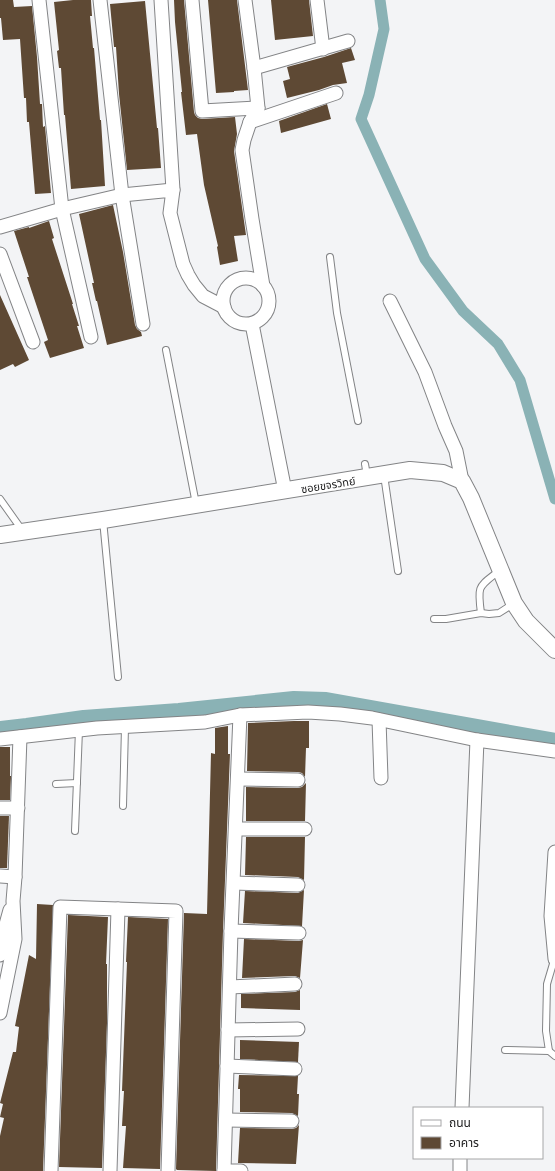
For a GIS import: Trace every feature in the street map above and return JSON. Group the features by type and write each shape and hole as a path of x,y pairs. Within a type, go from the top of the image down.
{"street":[{"path":"39,0 62,209 91,338"},
{"path":"100,0 122,195 143,324"},
{"path":"161,0 173,190 170,214 183,264 188,275 203,296 224,307"},
{"path":"192,0 202,111 258,108"},
{"path":"245,0 258,108 250,122 242,150 252,219 264,286 268,293 269,301 268,309 264,316 259,321 252,324 238,323 226,314 223,300 224,292 235,281 242,278 250,278 264,286"},
{"path":"316,0 323,49"},
{"path":"254,68 348,41"},
{"path":"250,122 336,93"},
{"path":"0,227 62,209 122,195 173,190"},
{"path":"0,254 33,342"},
{"path":"390,301 425,372 444,426 456,451 462,481 472,498 514,603 526,621 555,650"},
{"path":"252,324 285,491"},
{"name":"ซอยขจรวิทย์","path":"0,535 285,491 366,471 384,475 410,470 443,473 462,481"},
{"path":"0,739 79,730 205,722 240,715 308,712 340,714 379,720 477,740 555,751"},
{"path":"240,715 231,931 224,1171 241,1171"},
{"path":"379,720 381,778"},
{"path":"0,1013 15,939 13,901 20,737"},
{"path":"462,1107 477,740"},
{"path":"238,779 298,780"},
{"path":"0,808 18,808"},
{"path":"236,829 305,829"},
{"path":"555,852 551,916 555,958"},
{"path":"0,876 15,877"},
{"path":"234,883 298,885"},
{"path":"0,951 13,901"},
{"path":"51,1171 60,907 176,911 168,1171"},
{"path":"110,1171 118,909"},
{"path":"231,931 299,933"},
{"path":"230,987 295,984"},
{"path":"228,1030 298,1029"},
{"path":"227,1066 295,1069"},
{"path":"226,1120 292,1121"},
{"path":"460,1159 460,1171"}],"lane":[{"path":"330,257 337,313 358,421"},
{"path":"166,350 196,505"},
{"path":"384,475 398,571"},
{"path":"0,499 22,531"},
{"path":"103,520 118,677"},
{"path":"480,613 479,591 481,585 501,569"},
{"path":"434,619 446,619 480,613 499,613 514,603"},
{"path":"123,806 125,727"},
{"path":"75,832 79,730"},
{"path":"56,784 77,783"},
{"path":"549,1051 546,1031 547,984 555,958"},
{"path":"506,1050 549,1051 555,1056"}],"building":[{"path":"0,0 13,0 14,7 32,6 40,104 42,104 43,127 45,126 51,193 35,194 29,122 27,122 26,98 24,98 20,39 3,40 0,18"},
{"path":"91,0 92,16 90,16 101,120 105,186 71,189 61,68 59,68 57,51 59,50 54,2"},
{"path":"174,0 184,0 195,115 202,119 235,117 237,134 234,151 246,235 234,236 238,261 220,265 218,246 204,185 197,134 186,135"},
{"path":"208,0 237,0 248,90 216,93"},
{"path":"271,0 309,0 313,36 275,40"},
{"path":"145,1 161,168 127,170 116,47 114,47 110,4"},
{"path":"351,48 355,60 342,63 347,83 333,85 287,98 283,81 290,79 287,67"},
{"path":"327,104 331,119 281,133 279,121"},
{"path":"113,205 123,252 135,325 141,332 142,336 107,345 92,283 94,283 79,214"},
{"path":"49,221 54,238 52,239 73,304 79,326 77,326 84,348 50,358 44,342 48,340 27,277 29,277 14,231 29,228"},
{"path":"0,295 29,360 15,367 13,364 0,370"},
{"path":"309,721 309,748 306,748 305,777 302,773 298,772 247,771 248,723"},
{"path":"228,726 228,754 230,754 216,1171 177,1170 184,913 207,914 211,753 215,754 215,728"},
{"path":"0,747 10,747 10,800 0,800"},
{"path":"306,783 305,821 246,821 246,787 298,788 302,787"},
{"path":"0,816 9,816 7,868 0,868"},
{"path":"246,837 305,837 304,880 298,877 245,875"},
{"path":"304,890 302,926 243,923 245,891 298,893"},
{"path":"37,904 53,905 43,1171 0,1171 0,1136 4,1118 0,1117 3,1104 0,1103 13,1052 16,1052 19,1027 15,1026 29,955 36,959"},
{"path":"68,915 108,917 106,964 107,1023 102,1168 59,1167"},
{"path":"128,917 168,919 160,1169 123,1168 126,1126 122,1126 124,1091 122,1091"},
{"path":"244,939 303,940 300,978 295,976 242,978"},
{"path":"300,990 300,1010 241,1008 241,994 295,992"},
{"path":"240,1040 299,1042 298,1062 240,1059"},
{"path":"239,1075 298,1076 298,1116 292,1113 240,1112 240,1089 238,1089"},
{"path":"299,1125 296,1164 238,1163 240,1128 292,1129"}],"waterway":[{"path":"380,0 384,29 369,95 361,119 425,259 463,311 498,344 520,380 555,499"},
{"path":"0,731 84,720 179,713 294,701 326,702 555,743"}]}
